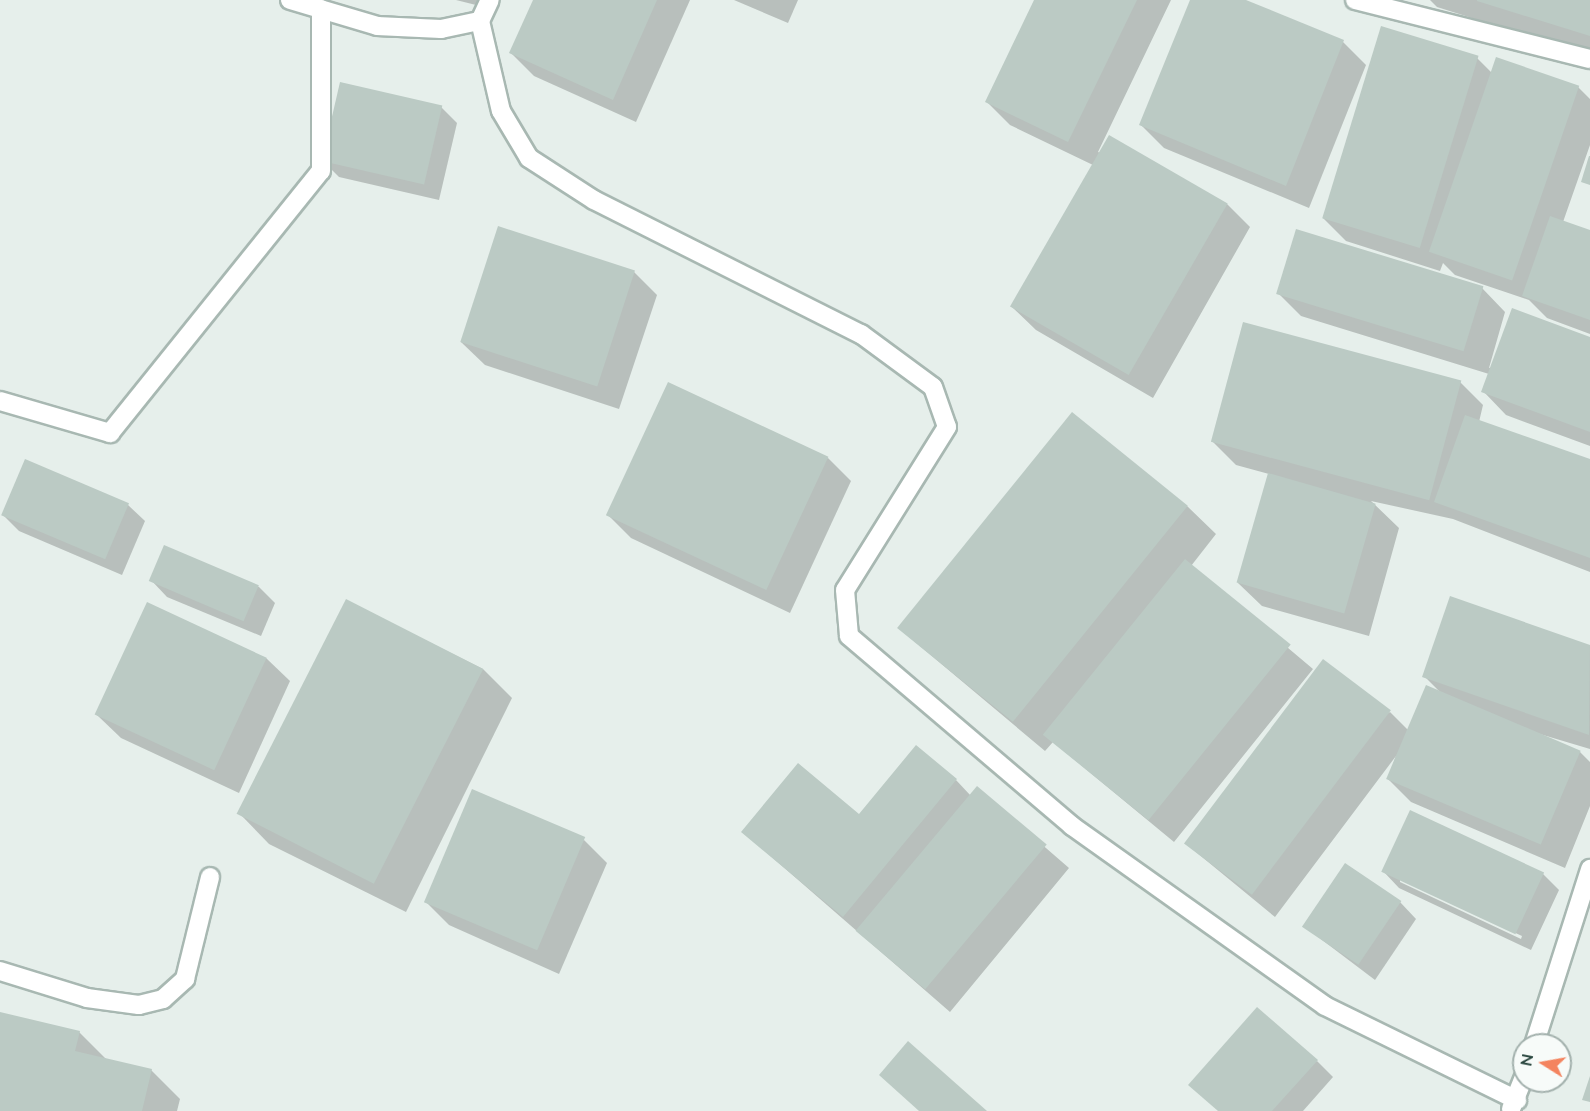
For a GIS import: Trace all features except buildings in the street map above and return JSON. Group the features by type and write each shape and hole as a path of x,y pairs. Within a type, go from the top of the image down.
{"street":[{"path":"290,0 377,26 441,29 480,21"},
{"path":"490,0 480,21 501,111 529,158 594,200 861,334 933,387 947,427 845,590 849,636 1071,826 1325,1006 1514,1106"},
{"path":"1355,0 1590,59"},
{"path":"0,401 110,433 321,171 321,9"},
{"path":"1538,1033 1590,869"},
{"path":"0,971 87,998 139,1005 163,999 185,979 210,877"}]}
